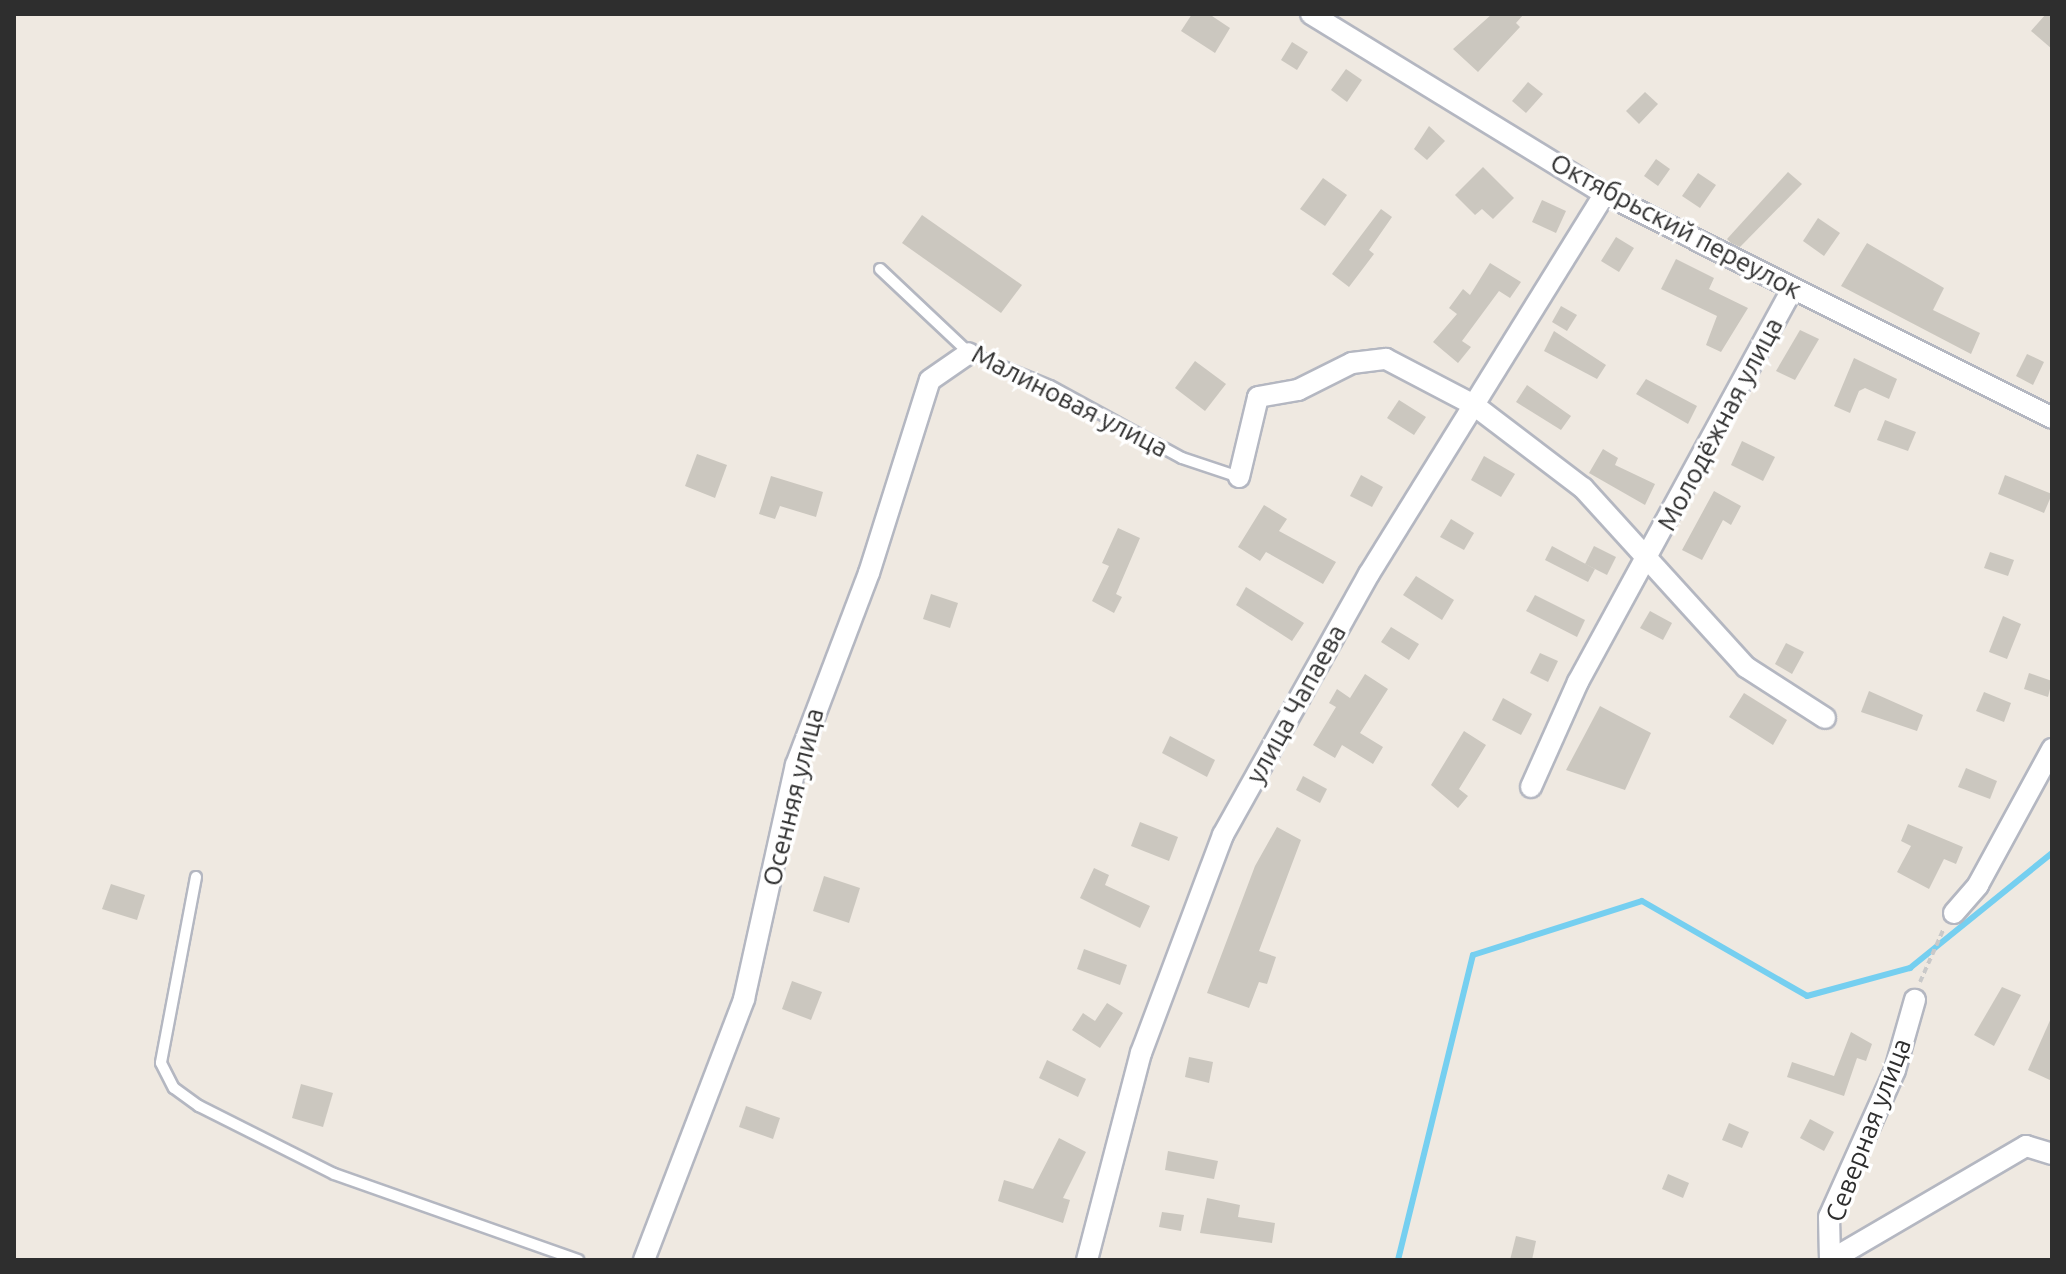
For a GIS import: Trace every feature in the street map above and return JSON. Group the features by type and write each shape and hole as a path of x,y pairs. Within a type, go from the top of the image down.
{"street":[{"name":"Октябрьский переулок","path":"1311,14 1605,194 2052,418"},
{"name":"улица Чапаева","path":"1087,1260 1141,1053 1223,835 1369,574 1605,194"},
{"name":"Молодёжная улица","path":"1531,787 1578,682 1792,289"},
{"name":"Осенняя улица","path":"644,1260 744,999 796,765 869,573 925,392 930,380 969,353"},
{"path":"1239,477 1258,397 1298,390 1352,363 1386,359 1474,405 1583,488 1648,558"},
{"name":"Молодёжная улица","path":"1648,558 1746,667 1825,718"},
{"path":"1954,913 1978,885 2052,749"},
{"name":"Северная улица","path":"1830,1260 1829,1217 1895,1070 1915,1000"},
{"path":"1830,1260 2026,1146 2052,1154"}],"lane":[{"name":"Малиновая улица","path":"880,269 969,353 1050,386 1182,458 1239,477"},
{"path":"196,877 161,1063 174,1088 199,1106 334,1174 578,1260"}],"path":[{"path":"1922,978 1937,939"}],"building":[{"path":"1192,14 1209,14 1230,28 1215,53 1181,31"},
{"path":"1492,14 1524,14 1516,23 1520,27 1478,72 1453,49"},
{"path":"2046,14 2052,14 2052,49 2031,31"},
{"path":"1292,42 1308,52 1297,70 1281,60"},
{"path":"1346,69 1362,80 1347,102 1331,90"},
{"path":"1528,82 1543,94 1526,113 1512,101"},
{"path":"1645,92 1658,104 1639,124 1626,111"},
{"path":"1429,126 1445,141 1427,160 1414,149"},
{"path":"1656,159 1670,169 1658,186 1644,176"},
{"path":"1483,167 1514,198 1493,219 1482,209 1475,215 1455,195"},
{"path":"1788,172 1802,184 1740,247 1731,243 1727,239"},
{"path":"1698,173 1716,185 1700,208 1682,196"},
{"path":"1323,178 1347,195 1325,226 1300,209"},
{"path":"1542,200 1566,211 1556,233 1532,222"},
{"path":"1381,209 1392,217 1369,250 1374,254 1349,287 1332,274"},
{"path":"922,215 1022,285 1001,313 902,243"},
{"path":"1818,218 1840,233 1824,256 1803,241"},
{"path":"1616,237 1634,248 1619,272 1601,261"},
{"path":"1867,243 1944,288 1933,310 1980,333 1971,354 1841,286"},
{"path":"1676,259 1714,278 1709,289 1748,308 1721,352 1706,345 1717,316 1661,289"},
{"path":"1490,263 1521,282 1510,298 1499,291 1462,341 1471,347 1458,363 1433,342 1457,314 1449,308 1463,289 1470,295"},
{"path":"1561,306 1577,315 1567,331 1552,322"},
{"path":"1800,330 1819,339 1795,380 1776,371"},
{"path":"1554,331 1606,365 1597,379 1544,351"},
{"path":"2027,354 2044,362 2033,385 2016,376"},
{"path":"1854,358 1897,379 1889,399 1865,388 1859,391 1850,413 1834,406"},
{"path":"1195,361 1226,384 1205,411 1175,388"},
{"path":"1646,379 1697,406 1688,424 1636,394"},
{"path":"1527,385 1571,416 1561,430 1516,402"},
{"path":"1399,400 1426,417 1414,435 1387,418"},
{"path":"1885,420 1916,432 1908,451 1877,440"},
{"path":"1742,441 1775,457 1763,481 1731,465"},
{"path":"1603,449 1618,458 1615,465 1655,484 1645,505 1589,473"},
{"path":"697,454 727,465 715,498 685,486"},
{"path":"1484,456 1515,474 1501,497 1471,480"},
{"path":"1361,475 1383,487 1372,507 1350,496"},
{"path":"2005,475 2052,494 2044,513 1998,494"},
{"path":"771,476 823,492 816,517 780,506 775,519 759,514"},
{"path":"1714,491 1741,506 1731,525 1723,520 1702,560 1682,550"},
{"path":"1264,505 1287,519 1279,531 1336,562 1323,584 1266,552 1260,561 1238,547"},
{"path":"1451,519 1474,533 1464,550 1440,537"},
{"path":"1118,528 1140,538 1116,594 1122,597 1114,613 1092,601 1109,566 1102,563"},
{"path":"1552,546 1595,569 1588,582 1545,560"},
{"path":"1594,546 1616,557 1607,575 1585,564"},
{"path":"1990,552 2014,560 2008,576 1984,568"},
{"path":"1416,576 1454,600 1442,620 1403,595"},
{"path":"1246,587 1304,623 1292,641 1236,605"},
{"path":"931,594 958,603 950,628 923,619"},
{"path":"1535,595 1585,620 1577,637 1526,611"},
{"path":"1650,611 1672,623 1663,640 1640,628"},
{"path":"2003,616 2021,624 2007,659 1989,652"},
{"path":"1391,627 1419,644 1409,660 1381,642"},
{"path":"1786,643 1804,652 1792,674 1775,664"},
{"path":"1540,653 1558,661 1548,682 1530,673"},
{"path":"2029,673 2052,681 2048,697 2024,689"},
{"path":"1365,674 1388,689 1360,733 1383,747 1373,764 1342,745 1335,758 1313,745 1336,707 1329,703 1337,689 1350,698"},
{"path":"1869,691 1923,715 1917,731 1861,712"},
{"path":"1984,692 2011,703 2004,722 1976,711"},
{"path":"1744,693 1787,720 1773,745 1729,717"},
{"path":"1503,698 1532,714 1521,735 1492,720"},
{"path":"1600,706 1651,733 1625,790 1566,770"},
{"path":"1464,731 1486,745 1459,789 1468,796 1458,808 1431,785"},
{"path":"1170,736 1215,760 1207,777 1162,753"},
{"path":"1966,768 1997,781 1990,799 1958,787"},
{"path":"1303,776 1327,789 1320,803 1296,790"},
{"path":"1140,822 1178,837 1169,861 1131,846"},
{"path":"1908,824 1963,847 1956,864 1944,859 1929,889 1897,872 1911,846 1901,841"},
{"path":"1277,827 1301,840 1259,951 1276,957 1267,984 1259,982 1249,1008 1207,993 1255,866"},
{"path":"1094,868 1109,875 1105,885 1150,906 1140,928 1080,898"},
{"path":"824,876 860,888 849,923 813,911"},
{"path":"111,884 145,895 137,920 102,909"},
{"path":"1084,949 1127,965 1120,985 1077,969"},
{"path":"792,981 822,992 811,1020 782,1009"},
{"path":"2002,987 2021,995 1994,1046 1974,1035"},
{"path":"1107,1003 1123,1013 1100,1048 1072,1030 1083,1013 1095,1021"},
{"path":"2052,1016 2052,1081 2028,1070"},
{"path":"1851,1032 1872,1044 1866,1061 1857,1058 1844,1096 1787,1077 1792,1062 1834,1076"},
{"path":"1189,1057 1213,1062 1209,1083 1185,1077"},
{"path":"1047,1060 1086,1079 1078,1097 1039,1078"},
{"path":"301,1084 333,1093 323,1127 292,1118"},
{"path":"746,1106 780,1118 773,1139 739,1127"},
{"path":"1810,1119 1834,1132 1824,1151 1800,1138"},
{"path":"1729,1123 1749,1132 1742,1148 1722,1140"},
{"path":"1059,1138 1086,1152 1063,1198 1070,1200 1063,1223 998,1201 1004,1180 1033,1189"},
{"path":"1168,1151 1218,1161 1214,1179 1165,1170"},
{"path":"1668,1174 1689,1183 1683,1198 1662,1189"},
{"path":"1207,1198 1240,1205 1238,1217 1275,1223 1272,1243 1200,1233"},
{"path":"1162,1212 1184,1215 1181,1231 1159,1227"},
{"path":"1516,1236 1536,1241 1532,1260 1510,1260"}],"waterway":[{"path":"1398,1260 1473,955 1642,901 1807,996 1910,968 2052,853"}]}
